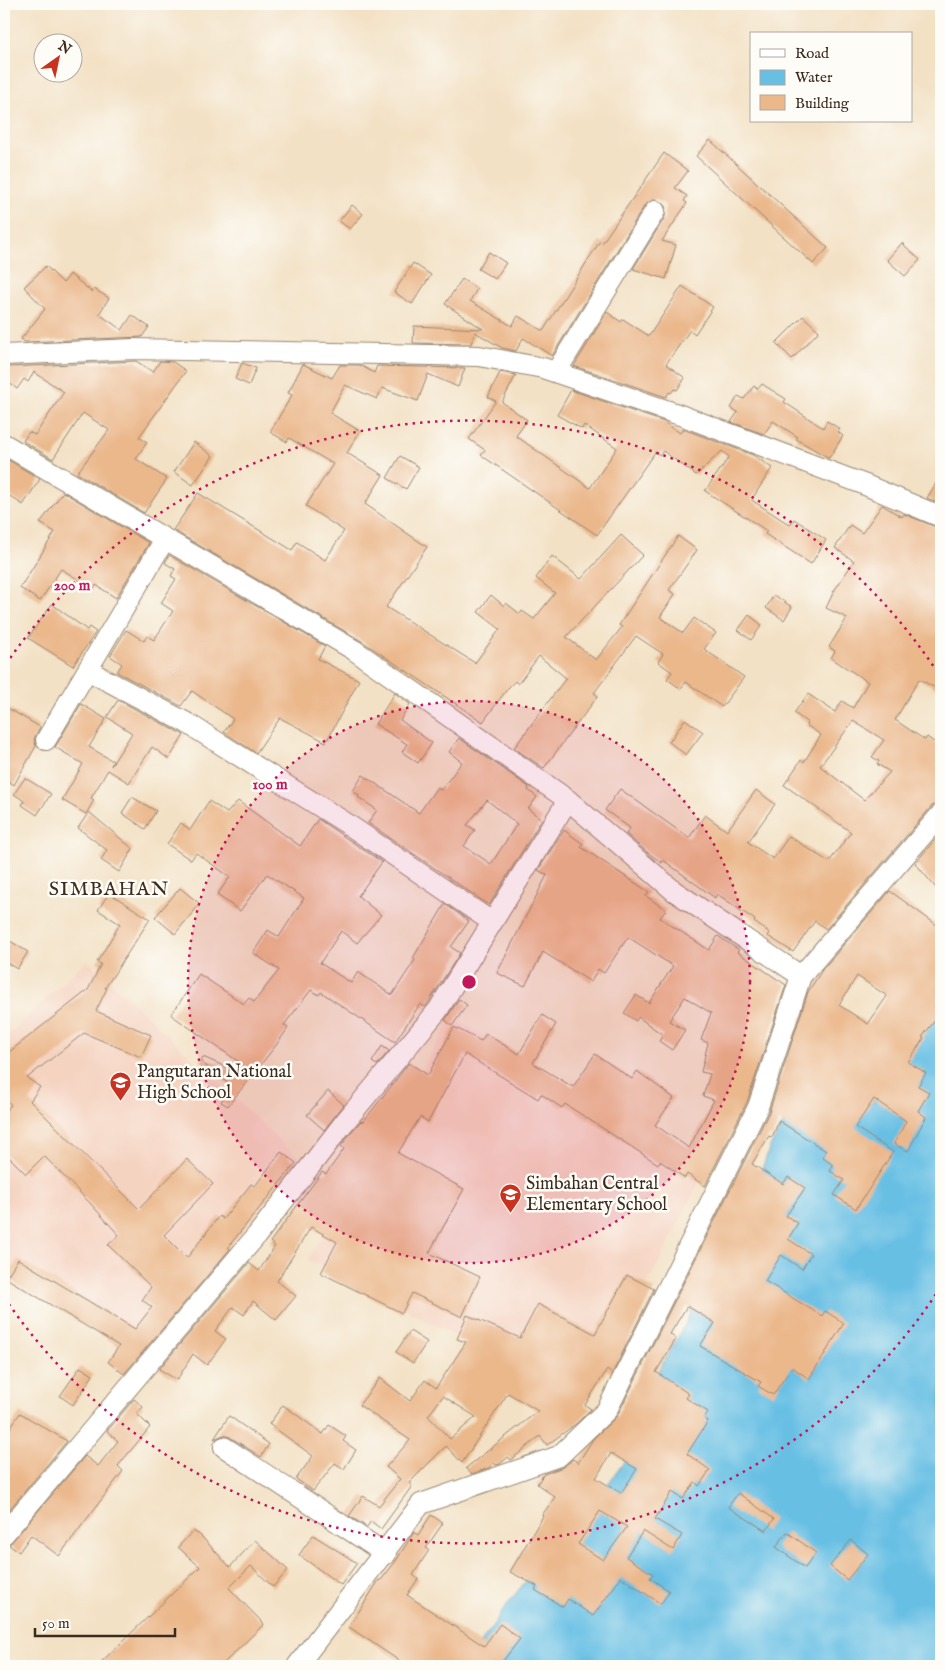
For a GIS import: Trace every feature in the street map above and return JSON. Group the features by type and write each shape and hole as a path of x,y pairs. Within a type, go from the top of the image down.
{"street":[{"path":"556,372 655,211"},
{"path":"4,355 133,349 479,356 556,372 719,429 863,484 941,518"},
{"path":"4,444 354,650 568,800 674,891 801,976"},
{"path":"46,740 165,539"},
{"path":"88,671 187,723 346,823 492,922"},
{"path":"4,1534 258,1235 343,1124 438,1010 568,800"},
{"path":"297,1666 386,1554 422,1504 559,1456 607,1410 758,1107 801,976 941,814"},
{"path":"224,1447 386,1554"}],"shaded area":[{"name":"Pangutaran National High School","path":"87,960 304,1163 175,1313 140,1359 4,1276 4,1039"},
{"name":"Simbahan Central Elementary School","path":"453,1018 708,1166 587,1402 308,1260"}],"water":[{"path":"941,921 941,1666 465,1666 509,1602 605,1488 627,1458 659,1370 686,1323 695,1301 755,1188 770,1147 795,1103 858,1091 919,949"}],"building":[{"path":"710,140 828,248 813,264 696,156"},
{"path":"664,153 688,171 675,188 687,196 684,201 687,203 662,241 676,245 666,279 633,269 665,217 665,205 655,199 645,205 552,356 523,338 516,351 502,348 475,332 471,344 413,343 414,326 483,329 445,304 462,279 477,289 470,301 512,326 518,316 543,331 600,241 602,243"},
{"path":"352,205 363,214 350,229 339,221"},
{"path":"902,243 920,260 905,276 887,260"},
{"path":"489,252 506,263 495,279 478,269"},
{"path":"413,263 431,275 412,304 394,292"},
{"path":"46,266 63,283 70,274 92,292 94,289 109,298 99,314 122,330 132,315 149,327 142,337 25,342 21,339 45,309 24,287"},
{"path":"682,286 713,307 695,334 690,330 666,364 685,378 677,390 674,389 671,393 669,392 666,397 574,366 607,312 621,322 623,319 649,336"},
{"path":"803,316 819,331 792,359 776,343"},
{"path":"136,361 153,372 160,361 173,362 186,371 139,437 147,442 136,459 167,479 144,513 77,473 109,430 83,413 53,459 23,441 29,432 35,435 64,392 34,372 28,382 24,379 17,389 4,379 4,374 9,367"},
{"path":"242,363 256,368 249,385 235,379"},
{"path":"303,364 332,378 340,365 360,365 374,373 377,366 465,368 458,387 428,374 418,401 382,388 377,399 345,385 330,413 360,431 347,453 383,475 365,504 427,547 386,607 475,663 500,629 478,612 491,595 504,606 506,603 520,614 522,611 534,619 555,593 536,578 552,556 581,579 621,535 643,555 566,637 596,660 622,627 619,625 678,536 697,550 669,590 675,594 660,617 683,633 694,618 716,633 704,649 744,677 722,707 686,682 681,689 667,679 672,672 658,662 663,654 636,636 594,693 598,696 544,768 514,748 566,678 539,656 518,684 515,681 508,688 483,722 360,640 173,530 198,493 292,550 297,542 325,560 344,531 306,506 333,464 289,438 287,442 270,432 292,395 288,393"},
{"path":"500,372 516,375 502,402 527,420 516,436 590,488 617,448 584,425 582,429 557,415 571,390 664,422 680,433 683,429 753,455 772,468 752,499 753,501 790,525 794,519 826,540 811,564 765,534 767,531 705,491 729,457 722,451 696,475 663,451 660,455 655,452 597,535 481,455 485,450 469,439 496,401 488,397"},
{"path":"762,384 786,399 784,402 823,428 827,421 840,429 838,432 843,436 829,458 796,439 798,437 773,421 764,434 731,422 738,412 731,408 738,396 744,399 754,386 758,389"},
{"path":"194,442 213,456 193,485 174,472"},
{"path":"400,456 419,467 406,489 387,478"},
{"path":"8,460 40,479 23,505 4,492 4,467"},
{"path":"941,475 941,504 927,498"},
{"path":"63,492 149,543 116,598 96,585 94,589 61,569 40,601 20,588 55,532 40,523"},
{"path":"882,505 902,517 904,514 941,529 941,691 919,679 895,720 925,740 927,737 941,747 941,802 932,806 826,929 815,921 793,952 768,936 770,933 754,922 755,920 717,894 715,898 663,860 662,863 647,852 626,834 630,828 605,810 620,789 689,838 705,815 727,831 756,790 775,804 748,842 773,859 789,836 829,862 851,832 784,785 801,760 804,762 821,735 806,725 808,723 794,713 808,694 835,712 842,701 853,708 868,682 831,658 835,651 829,647 847,618 826,608 834,591 854,561 835,548 850,525 862,533","holes":["853,721 884,740 872,757 879,761 877,764 890,772 864,800 820,766"]},
{"path":"169,555 325,646 318,659 359,680 326,742 280,718 256,753 224,732 233,719 192,691 181,706 117,672 122,664 110,656 126,630 144,641 147,636 154,640 173,611 161,603 176,579 171,576 175,569 165,563"},
{"path":"774,595 792,607 784,620 766,608"},
{"path":"52,604 87,630 89,627 96,632 73,666 28,638"},
{"path":"749,615 762,625 751,640 738,630"},
{"path":"395,693 410,704 400,720 432,743 418,763 402,752 407,744 375,724"},
{"path":"118,700 184,735 169,759 152,747 129,783 108,770 91,798 94,800 86,814 62,800 83,764 55,747 81,704 106,719 89,747 113,761 111,766 132,733 107,717"},
{"path":"4,706 40,727 34,739 36,746 14,785 4,778"},
{"path":"685,719 703,732 686,755 669,742"},
{"path":"459,738 529,787 528,790 537,797 528,809 542,819 489,905 368,823 377,810 358,797 359,795 353,791 363,775 419,813 437,787 441,790 462,762 449,752","holes":["487,800 517,824 491,864 464,846 475,830 467,825"]},
{"path":"25,778 51,794 37,815 22,805 24,801 14,794"},
{"path":"132,797 156,811 145,829 122,813"},
{"path":"209,801 227,813 238,801 300,846 318,819 382,862 358,896 381,915 357,943 341,931 320,963 351,983 358,972 392,995 415,960 413,958 445,904 469,921 451,947 460,953 428,1003 425,1007 420,1004 395,1042 321,992 319,995 311,990 284,1025 288,1028 277,1044 228,1106 221,1102 230,1085 200,1061 203,1057 237,1072 242,1064 171,1015 199,974 244,1004 249,998 254,1002 279,970 253,953 268,930 279,937 304,898 267,874 240,911 217,895 230,877 196,853 191,860 167,844 181,823 190,830"},
{"path":"89,812 133,849 119,872 101,860 107,850 78,828"},
{"path":"564,830 583,844 581,847 649,892 646,896 666,910 660,918 709,950 718,936 739,950 737,952 786,985 747,1102 705,1186 687,1174 685,1178 660,1161 658,1164 565,1104 562,1108 541,1094 538,1099 465,1054 428,1122 420,1117 398,1153 464,1189 429,1253 480,1277 462,1317 412,1293 402,1313 321,1273 337,1242 311,1227 277,1281 296,1296 276,1320 253,1301 244,1315 233,1307 215,1331 226,1339 207,1365 193,1354 177,1380 159,1369 249,1263 259,1271 275,1246 270,1242 322,1172 326,1174 344,1149 341,1146 352,1131 361,1121 363,1122 409,1063 428,1075 454,1027 481,1041 486,1034 519,1054 542,1015 556,1024 533,1063 573,1087 595,1054 632,1079 637,1071 674,1098 655,1125 689,1148 714,1100 703,1096 710,1074 701,1072 708,1043 701,1040 711,1013 685,997 669,1021 685,1030 672,1050 659,1041 663,1035 638,1017 636,1021 624,1013 636,995 649,1003 673,966 628,937 604,973 598,969 591,982 543,952 525,986 497,973 547,875 538,870"},
{"path":"941,833 941,894 915,863"},
{"path":"180,888 200,904 175,934 155,917"},
{"path":"890,891 941,928 941,1013 922,1037 924,1038 908,1062 926,1073 918,1086 929,1092 918,1111 926,1117 908,1151 894,1144 906,1121 874,1099 855,1127 893,1152 856,1209 834,1195 844,1180 830,1171 833,1165 822,1157 826,1151 779,1121 772,1137 769,1136 752,1164 783,1184 788,1177 805,1188 786,1216 798,1223 788,1239 811,1254 802,1269 781,1255 765,1281 822,1316 825,1311 844,1323 809,1379 792,1367 773,1395 758,1386 761,1382 700,1346 715,1323 687,1306 670,1334 676,1339 656,1372 689,1394 686,1398 708,1412 704,1418 708,1421 687,1454 710,1470 699,1486 695,1482 683,1499 672,1492 655,1519 682,1535 673,1550 643,1531 626,1557 653,1574 650,1578 669,1591 661,1604 621,1577 593,1616 568,1599 563,1607 535,1590 537,1586 510,1572 542,1515 555,1497 537,1484 544,1474 563,1467 573,1459 578,1463 593,1439 617,1416 769,1112 808,992 822,970","holes":["857,976 887,996 868,1024 839,1005","611,1453 637,1469 621,1493 596,1478","600,1511 627,1527 603,1560 578,1544"]},
{"path":"109,893 150,919 105,988 107,988 96,1011 151,1035 141,1057 84,1033 27,1078 40,1087 30,1101 139,1209 187,1159 213,1184 164,1235 187,1258 219,1216 223,1219 251,1184 255,1186 281,1152 296,1163 228,1247 230,1249 124,1374 108,1362 119,1346 6,1278 18,1259 135,1329 152,1307 142,1300 151,1287 108,1245 119,1235 90,1203 44,1156 26,1174 4,1152 4,1113 11,1105 4,1095 4,1056 88,990 101,964 97,962 120,924 98,910"},
{"path":"10,941 28,952 17,969 4,961 4,951"},
{"path":"459,999 467,1005 452,1026 445,1020"},
{"path":"382,1046 389,1051 377,1065 372,1062"},
{"path":"328,1091 344,1105 324,1130 307,1115"},
{"path":"627,1275 654,1289 612,1374 607,1370 585,1405 591,1409 577,1423 547,1445 540,1436 511,1460 508,1457 500,1464 496,1465 494,1463 489,1468 471,1474 466,1468 538,1411 508,1393 462,1463 446,1446 409,1483 412,1486 381,1529 371,1521 367,1527 349,1516 363,1496 379,1506 400,1479 386,1467 410,1440 359,1405 380,1378 410,1401 425,1380 436,1388 466,1342 457,1339 467,1315 520,1338 538,1304 595,1334","holes":["443,1396 476,1417 450,1439 428,1416"]},
{"path":"410,1331 427,1342 413,1363 396,1352"},
{"path":"80,1367 93,1375 73,1405 60,1396"},
{"path":"134,1399 143,1407 137,1414 150,1427 118,1466 123,1471 59,1556 31,1535 19,1552 9,1545 85,1456 98,1466 118,1441 107,1431"},
{"path":"283,1405 323,1434 329,1425 346,1436 343,1441 356,1450 344,1469 335,1463 313,1491 296,1479 313,1456 269,1424"},
{"path":"20,1413 67,1441 4,1516 4,1437"},
{"path":"229,1416 269,1444 261,1457 230,1437 224,1435 214,1439"},
{"path":"738,1493 774,1519 766,1531 728,1507"},
{"path":"431,1515 443,1523 426,1548 429,1550 413,1575 418,1579 407,1595 484,1646 500,1624 520,1639 499,1666 407,1666 349,1627 379,1580 396,1561 414,1532 418,1535"},
{"path":"193,1531 200,1535 230,1567 255,1540 288,1570 273,1587 251,1566 229,1588 264,1624 221,1666 97,1666 200,1567 178,1547"},
{"path":"787,1532 816,1553 805,1568 776,1547"},
{"path":"313,1535 357,1563 341,1585 299,1555"},
{"path":"851,1540 868,1554 847,1580 830,1566"}],"place":[{"name":"Pangutaran National High School","path":"121,1101"},
{"name":"Simbahan Central Elementary School","path":"510,1213"}],"district":[{"name":"SIMBAHAN","path":"109,889"}]}
